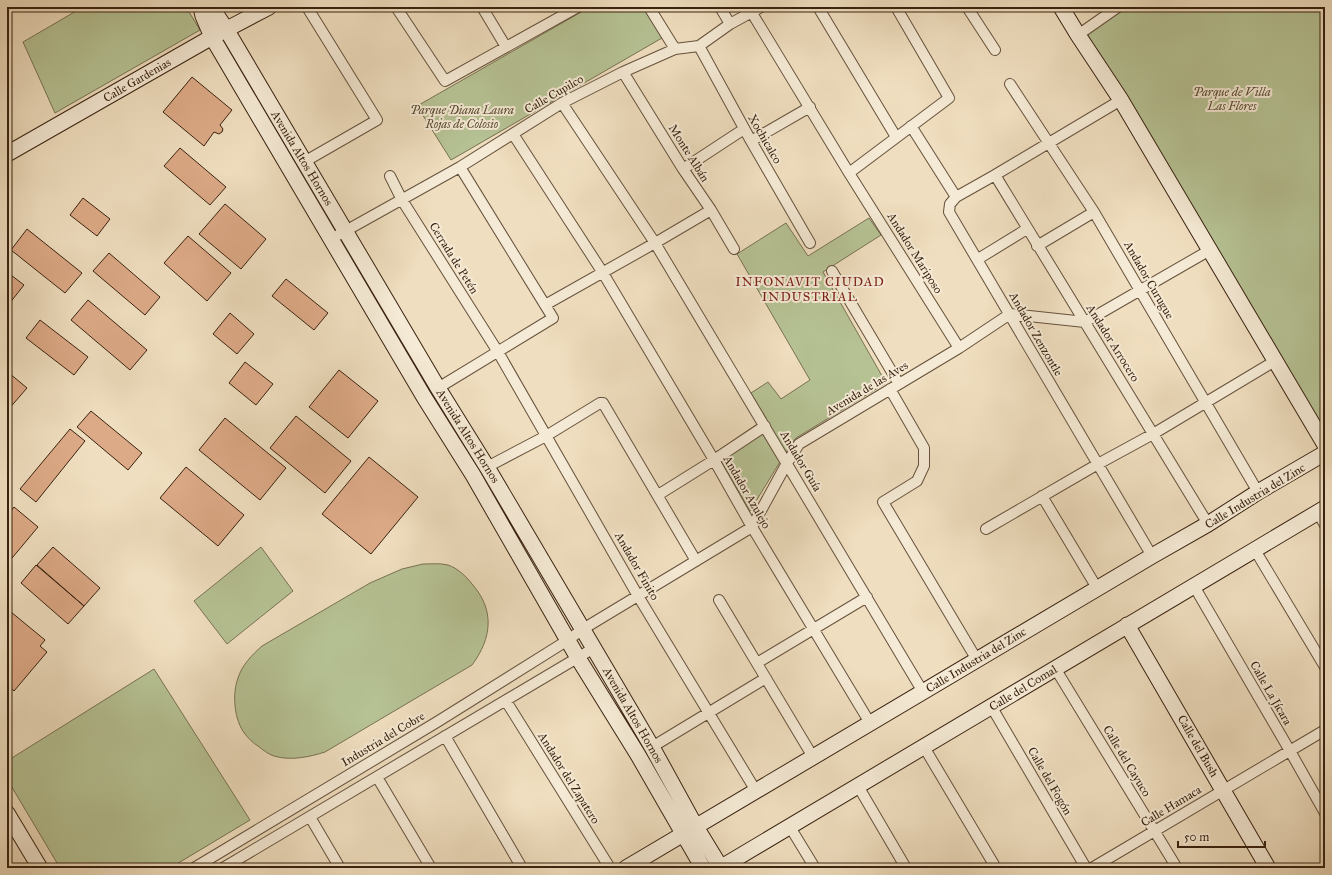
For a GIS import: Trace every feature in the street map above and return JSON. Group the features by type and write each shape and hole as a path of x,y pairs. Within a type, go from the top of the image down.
{"street":[{"name":"Avenida Altos Hornos","path":"201,7 203,16 212,37 424,397 473,475 578,658 638,755 690,830 720,868"},
{"name":"Avenida Altos Hornos","path":"210,7 226,29 652,747 690,830 703,868"},
{"name":"Calle Gardenias","path":"7,154 226,29 269,7"},
{"path":"304,162 377,120 307,7"},
{"path":"396,7 445,82 506,47 565,10 578,7"},
{"path":"482,7 506,47"},
{"path":"649,7 675,49"},
{"path":"720,7 730,24"},
{"name":"Calle Cupilco","path":"332,239 460,167 562,103 623,72 675,49 699,46 730,24 761,7"},
{"path":"818,7 896,137"},
{"path":"849,173 949,98 896,7"},
{"path":"967,7 994,50"},
{"path":"1061,7 1121,100 1325,445"},
{"path":"1078,35 1118,7"},
{"name":"Andador Mariposo","path":"752,13 849,173 959,348"},
{"name":"Xochicalco","path":"699,46 744,129 810,244"},
{"name":"Monte Albán","path":"623,72 683,169 711,210 734,249"},
{"name":"Andador Curugue","path":"1010,84 1094,212 1258,492"},
{"path":"911,126 956,197 1121,100"},
{"name":"Andador Guía","path":"562,103 655,244 923,692"},
{"path":"751,141 810,107"},
{"path":"683,169 744,129"},
{"name":"Andador Azulejo","path":"513,134 603,273 752,527 870,723"},
{"path":"438,388 553,318 460,167"},
{"name":"Andador Arrocero","path":"995,175 1208,524"},
{"name":"Cerrada de Petén","path":"390,176 402,200 498,352"},
{"name":"Andador Zenzontle","path":"956,197 950,204 950,212 1152,556"},
{"path":"545,305 655,244 711,210"},
{"path":"1037,246 1094,212"},
{"path":"978,259 1027,229"},
{"path":"1010,314 1085,322 1139,289 1210,250"},
{"path":"832,271 899,384"},
{"name":"Avenida de las Aves","path":"752,527 799,444 959,348 1010,314"},
{"name":"Andador Finito","path":"498,352 638,596 710,712 756,791"},
{"path":"986,529 1153,434 1275,361"},
{"path":"890,389 924,448 924,466 917,481 884,502 977,660"},
{"path":"487,467 546,436 600,403 604,403 696,561"},
{"path":"658,495 765,426"},
{"name":"Calle Industria del Zinc","path":"626,868 1097,588 1208,524 1258,492 1325,453"},
{"path":"1042,496 1097,588"},
{"name":"Calle del Comal","path":"720,868 1255,550 1323,515"},
{"path":"583,629 752,527"},
{"path":"1255,550 1325,667"},
{"name":"Calle La Jícara","path":"1194,586 1325,813"},
{"path":"757,663 867,597"},
{"path":"718,600 813,757"},
{"name":"Calle del Bush","path":"1127,625 1268,868"},
{"name":"Industria del Cobre","path":"194,868 444,718 583,629"},
{"path":"223,868 239,864 310,817 594,648"},
{"name":"Calle del Cayuco","path":"1055,668 1177,868"},
{"path":"652,747 766,678"},
{"name":"Andador del Zapatero","path":"506,701 610,868"},
{"name":"Calle del Fogón","path":"991,706 1086,868"},
{"name":"Calle Hamaca","path":"1092,868 1325,730"},
{"path":"445,736 522,868"},
{"path":"924,747 996,868"},
{"path":"377,777 431,868"},
{"path":"858,786 906,868"},
{"path":"7,812 40,868"},
{"path":"310,817 340,868"},
{"path":"790,827 815,868"},
{"path":"229,848 239,864"}],"green space":[{"path":"83,7 186,7 200,30 55,113 23,42"},
{"name":"Parque Diana Laura Rojas de Colosio","path":"590,7 643,7 662,38 451,160 417,106"},
{"name":"Parque de Villa Las Flores","path":"1119,7 1325,7 1325,442 1086,32"},
{"path":"869,218 881,235 823,272 886,383 796,438 750,511 716,452 766,418 751,393 768,382 781,399 810,380 737,254 786,223 808,256"},
{"path":"261,547 293,591 227,644 194,601"},
{"path":"423,564 445,564 458,570 472,584 485,604 488,624 487,634 484,645 472,665 325,752 300,758 280,757 268,753 251,741 238,722 235,707 236,684 240,673 248,660 262,646 370,583 402,569"},
{"path":"154,669 250,820 170,868 60,868 7,779 7,761"}],"building":[{"path":"192,77 232,110 220,125 223,129 222,132 219,134 214,132 204,146 163,112"},
{"path":"180,148 226,187 210,205 164,166"},
{"path":"83,198 110,219 97,236 70,215"},
{"path":"225,204 266,239 241,269 199,234"},
{"path":"27,229 82,273 65,293 11,250"},
{"path":"188,236 231,273 207,301 164,263"},
{"path":"109,253 160,297 145,315 93,271"},
{"path":"7,272 24,285 9,304 7,302"},
{"path":"286,279 328,313 314,330 272,296"},
{"path":"88,300 147,350 130,370 71,320"},
{"path":"230,313 254,334 237,354 213,334"},
{"path":"40,320 88,357 74,375 26,338"},
{"path":"245,362 273,384 256,405 229,383"},
{"path":"339,370 378,401 348,438 309,407"},
{"path":"9,373 27,388 7,411 7,375"},
{"path":"91,411 142,453 128,470 77,427"},
{"path":"296,416 351,461 325,493 270,448"},
{"path":"225,418 286,468 260,500 199,450"},
{"path":"70,429 85,441 36,502 20,489"},
{"path":"369,457 418,497 371,554 322,514"},
{"path":"186,467 244,515 218,546 160,498"},
{"path":"14,507 38,527 7,564 7,516"},
{"path":"53,547 100,588 84,606 37,565"},
{"path":"36,565 84,606 68,624 21,583"},
{"path":"11,612 45,640 40,646 47,652 14,691 8,686 7,687 7,617"}],"district":[{"name":"INFONAVIT CIUDAD INDUSTRIAL","path":"810,290"}]}
